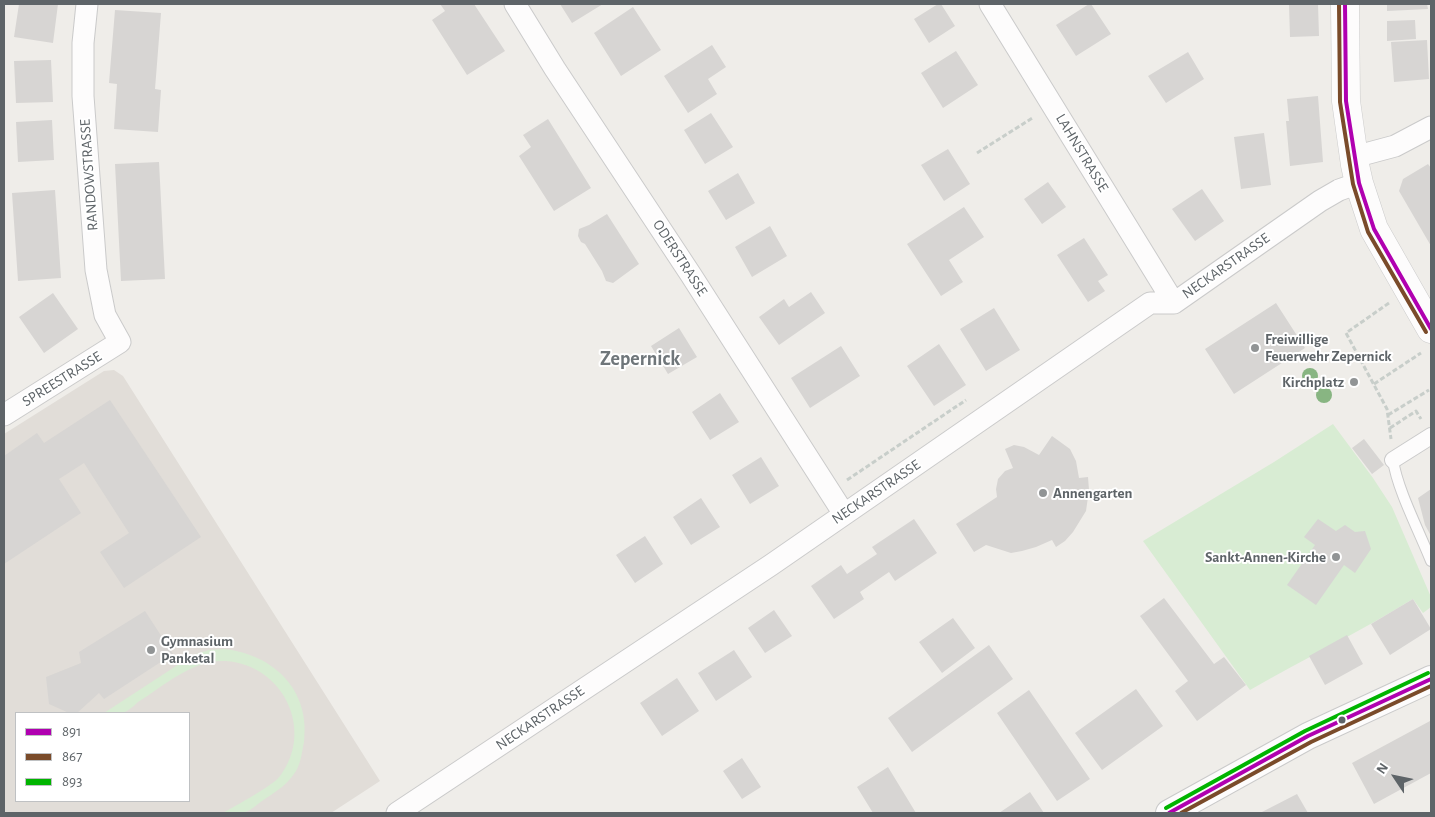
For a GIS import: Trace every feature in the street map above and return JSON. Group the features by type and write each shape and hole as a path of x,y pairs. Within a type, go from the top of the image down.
{"main road":[{"path":"1345,4 1346,101 1359,183 1374,229 1427,341"}],"street":[{"name":"RANDOWSTRASSE","path":"87,4 82,43 83,96 96,270 105,316 120,342"},
{"name":"ODERSTRASSE","path":"515,4 555,69 691,275 844,514"},
{"name":"LAHNSTRASSE","path":"990,4 1174,303"},
{"path":"1354,157 1395,146 1431,127"},
{"name":"NECKARSTRASSE","path":"396,813 770,565 1150,303 1174,303 1320,200 1339,190 1359,183"},
{"name":"SPREESTRASSE","path":"4,415 120,342"},
{"path":"1393,460 1431,436"},
{"path":"1169,813 1308,736 1431,679"}],"lane":[{"path":"1393,460 1394,469 1431,561"}],"path":[{"path":"977,153 1053,105"},
{"path":"1393,460 1387,409 1346,333 1394,300"},
{"path":"1374,384 1427,341"},
{"path":"1388,415 1429,390"}],"shaded area":[{"name":"Gymnasium Panketal","path":"114,370 123,376 380,781 331,813 4,813 4,434 104,371"}],"green space":[{"path":"1333,424 1392,507 1431,597 1431,607 1423,613 1413,599 1250,690 1143,541"},
{"path":"224,649 242,652 258,658 272,667 285,678 294,691 301,706 305,723 301,757 298,768 293,776 282,787 251,809 237,814 223,813 270,785 280,776 290,758 294,739 293,720 288,703 277,687 263,674 246,665 214,661 180,674 125,712 106,712 193,655 209,650"}],"building":[{"path":"19,4 58,4 53,43 14,37"},
{"path":"440,4 474,4 505,51 467,75 432,20 445,11"},
{"path":"560,4 603,4 572,23"},
{"path":"941,4 955,26 929,43 914,19"},
{"path":"1091,4 1111,34 1076,56 1056,25"},
{"path":"1289,4 1318,4 1319,36 1290,37"},
{"path":"1387,4 1427,4 1428,9 1387,11"},
{"path":"633,7 661,50 621,76 594,33"},
{"path":"115,10 161,13 155,89 161,90 158,132 114,129 117,84 109,83"},
{"path":"1415,20 1416,39 1387,41 1387,21"},
{"path":"1427,40 1429,79 1394,82 1391,42"},
{"path":"712,45 726,67 708,79 717,94 688,113 664,76"},
{"path":"956,51 978,85 943,108 921,73"},
{"path":"1188,52 1204,79 1166,103 1148,76"},
{"path":"51,60 53,102 16,103 14,61"},
{"path":"1318,96 1323,162 1290,166 1286,121 1289,121 1287,99"},
{"path":"711,113 733,147 705,164 684,130"},
{"path":"548,119 591,188 554,211 519,156 531,147 523,135"},
{"path":"52,120 54,160 18,162 16,122"},
{"path":"1264,133 1271,185 1241,189 1234,137"},
{"path":"948,149 970,184 944,201 921,165"},
{"path":"159,162 165,279 121,281 115,164"},
{"path":"1428,164 1431,168 1431,246 1399,191 1403,179"},
{"path":"738,173 755,203 726,220 708,191"},
{"path":"1048,182 1066,207 1042,224 1024,199"},
{"path":"1202,189 1224,221 1195,241 1172,209"},
{"path":"55,190 61,278 18,281 12,193"},
{"path":"964,207 984,237 949,260 963,282 941,296 907,244"},
{"path":"607,214 639,264 613,283 606,281 602,271 578,236 579,229"},
{"path":"770,226 787,256 752,277 735,247"},
{"path":"1084,238 1108,275 1098,281 1105,291 1088,302 1057,255"},
{"path":"811,292 825,313 779,345 759,317 784,299 789,307"},
{"path":"53,293 78,329 44,353 19,317"},
{"name":"Freiwillige Feuerwehr Zepernick","path":"1276,303 1305,348 1234,394 1205,349"},
{"path":"994,308 1020,350 986,371 960,329"},
{"path":"679,328 697,357 668,374 651,346"},
{"path":"939,344 966,385 934,406 907,366"},
{"path":"841,346 860,376 810,408 791,378"},
{"path":"720,393 739,422 710,440 692,412"},
{"path":"110,400 201,537 124,588 100,552 129,533 84,463 59,479 81,513 4,564 4,456 37,433 44,443"},
{"name":"Annengarten","path":"1052,436 1070,449 1076,461 1079,478 1088,477 1089,490 1086,511 1073,532 1056,547 1052,540 1036,547 1011,553 986,545 974,552 956,524 997,497 998,479 1005,471 1013,468 1005,449 1014,445 1024,447 1039,455"},
{"path":"1364,439 1384,465 1372,474 1352,448"},
{"path":"761,457 779,486 750,504 732,475"},
{"path":"1431,489 1431,536 1425,525 1418,498"},
{"path":"701,498 720,527 691,545 673,517"},
{"path":"914,519 937,553 895,581 889,572 860,592 864,599 834,619 811,586 841,565 847,574 877,554 872,547"},
{"name":"Sankt-Annen-Kirche","path":"1318,519 1336,531 1345,525 1355,532 1365,531 1371,549 1355,573 1344,565 1316,605 1287,585 1315,545 1304,537"},
{"path":"645,536 663,564 635,583 616,555"},
{"path":"1164,598 1214,664 1224,657 1246,685 1197,721 1175,691 1188,681 1140,616"},
{"path":"1413,599 1431,629 1390,655 1371,624"},
{"path":"774,610 792,636 765,653 748,628"},
{"path":"145,611 173,654 104,699 99,693 78,712 67,712 49,704 46,677 81,663 79,652"},
{"path":"953,618 975,648 942,673 919,642"},
{"path":"1347,635 1363,664 1325,685 1309,656"},
{"path":"989,645 1013,679 912,752 888,718"},
{"path":"734,650 752,677 716,701 698,673"},
{"path":"677,678 699,711 662,736 640,703"},
{"path":"1136,689 1163,726 1102,770 1075,733"},
{"path":"1029,690 1090,779 1057,801 997,713"},
{"path":"1430,721 1431,773 1374,804 1352,763"},
{"path":"742,758 761,787 742,799 723,771"},
{"path":"888,767 916,813 873,813 857,787"},
{"path":"1030,792 1044,813 999,813"},
{"path":"1297,794 1308,813 1260,813"}],"transit line":[{"name":"867","path":"1339,4 1340,102 1353,184 1368,232 1426,332"},
{"name":"891","path":"1345,4 1346,101 1359,183 1374,229 1431,329"},
{"name":"893","path":"1166,808 1305,731 1428,673"},
{"name":"891","path":"1169,813 1308,736 1431,679"},
{"name":"867","path":"1181,813 1311,742 1431,686"}],"place":[{"name":"Freiwillige Feuerwehr Zepernick","path":"1255,348"},
{"name":"Kirchplatz","path":"1354,382"},
{"name":"Annengarten","path":"1043,493"},
{"name":"Sankt-Annen-Kirche","path":"1336,557"},
{"name":"Gymnasium Panketal","path":"151,650"}],"district":[{"name":"Zepernick","path":"640,359"}]}
